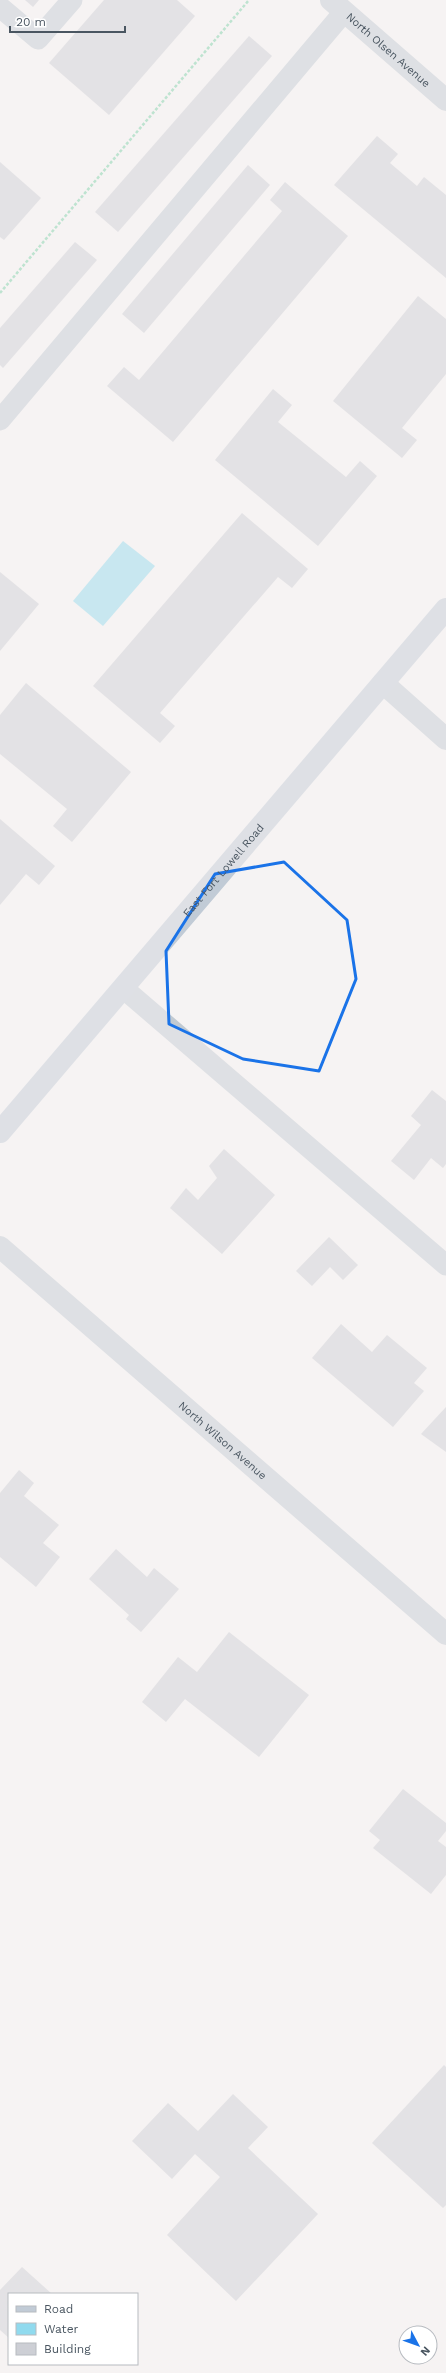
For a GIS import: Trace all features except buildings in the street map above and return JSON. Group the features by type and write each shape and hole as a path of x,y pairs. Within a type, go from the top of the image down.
{"main road":[{"name":"East Fort Lowell Road","path":"0,1132 446,608"}],"street":[{"name":"North Olsen Avenue","path":"338,6 446,100"},
{"path":"382,683 446,739"},
{"name":"North Wilson Avenue","path":"0,1248 446,1634"}],"lane":[{"path":"0,7 38,39 72,0"},
{"path":"0,420 298,66 338,6"},
{"path":"123,988 446,1265"}],"path":[{"path":"0,293 248,0"}],"highlighted area":[{"path":"284,862 347,920 356,979 319,1071 243,1059 169,1024 166,951 215,874"}],"water":[{"path":"123,541 155,566 103,626 73,601"}]}
